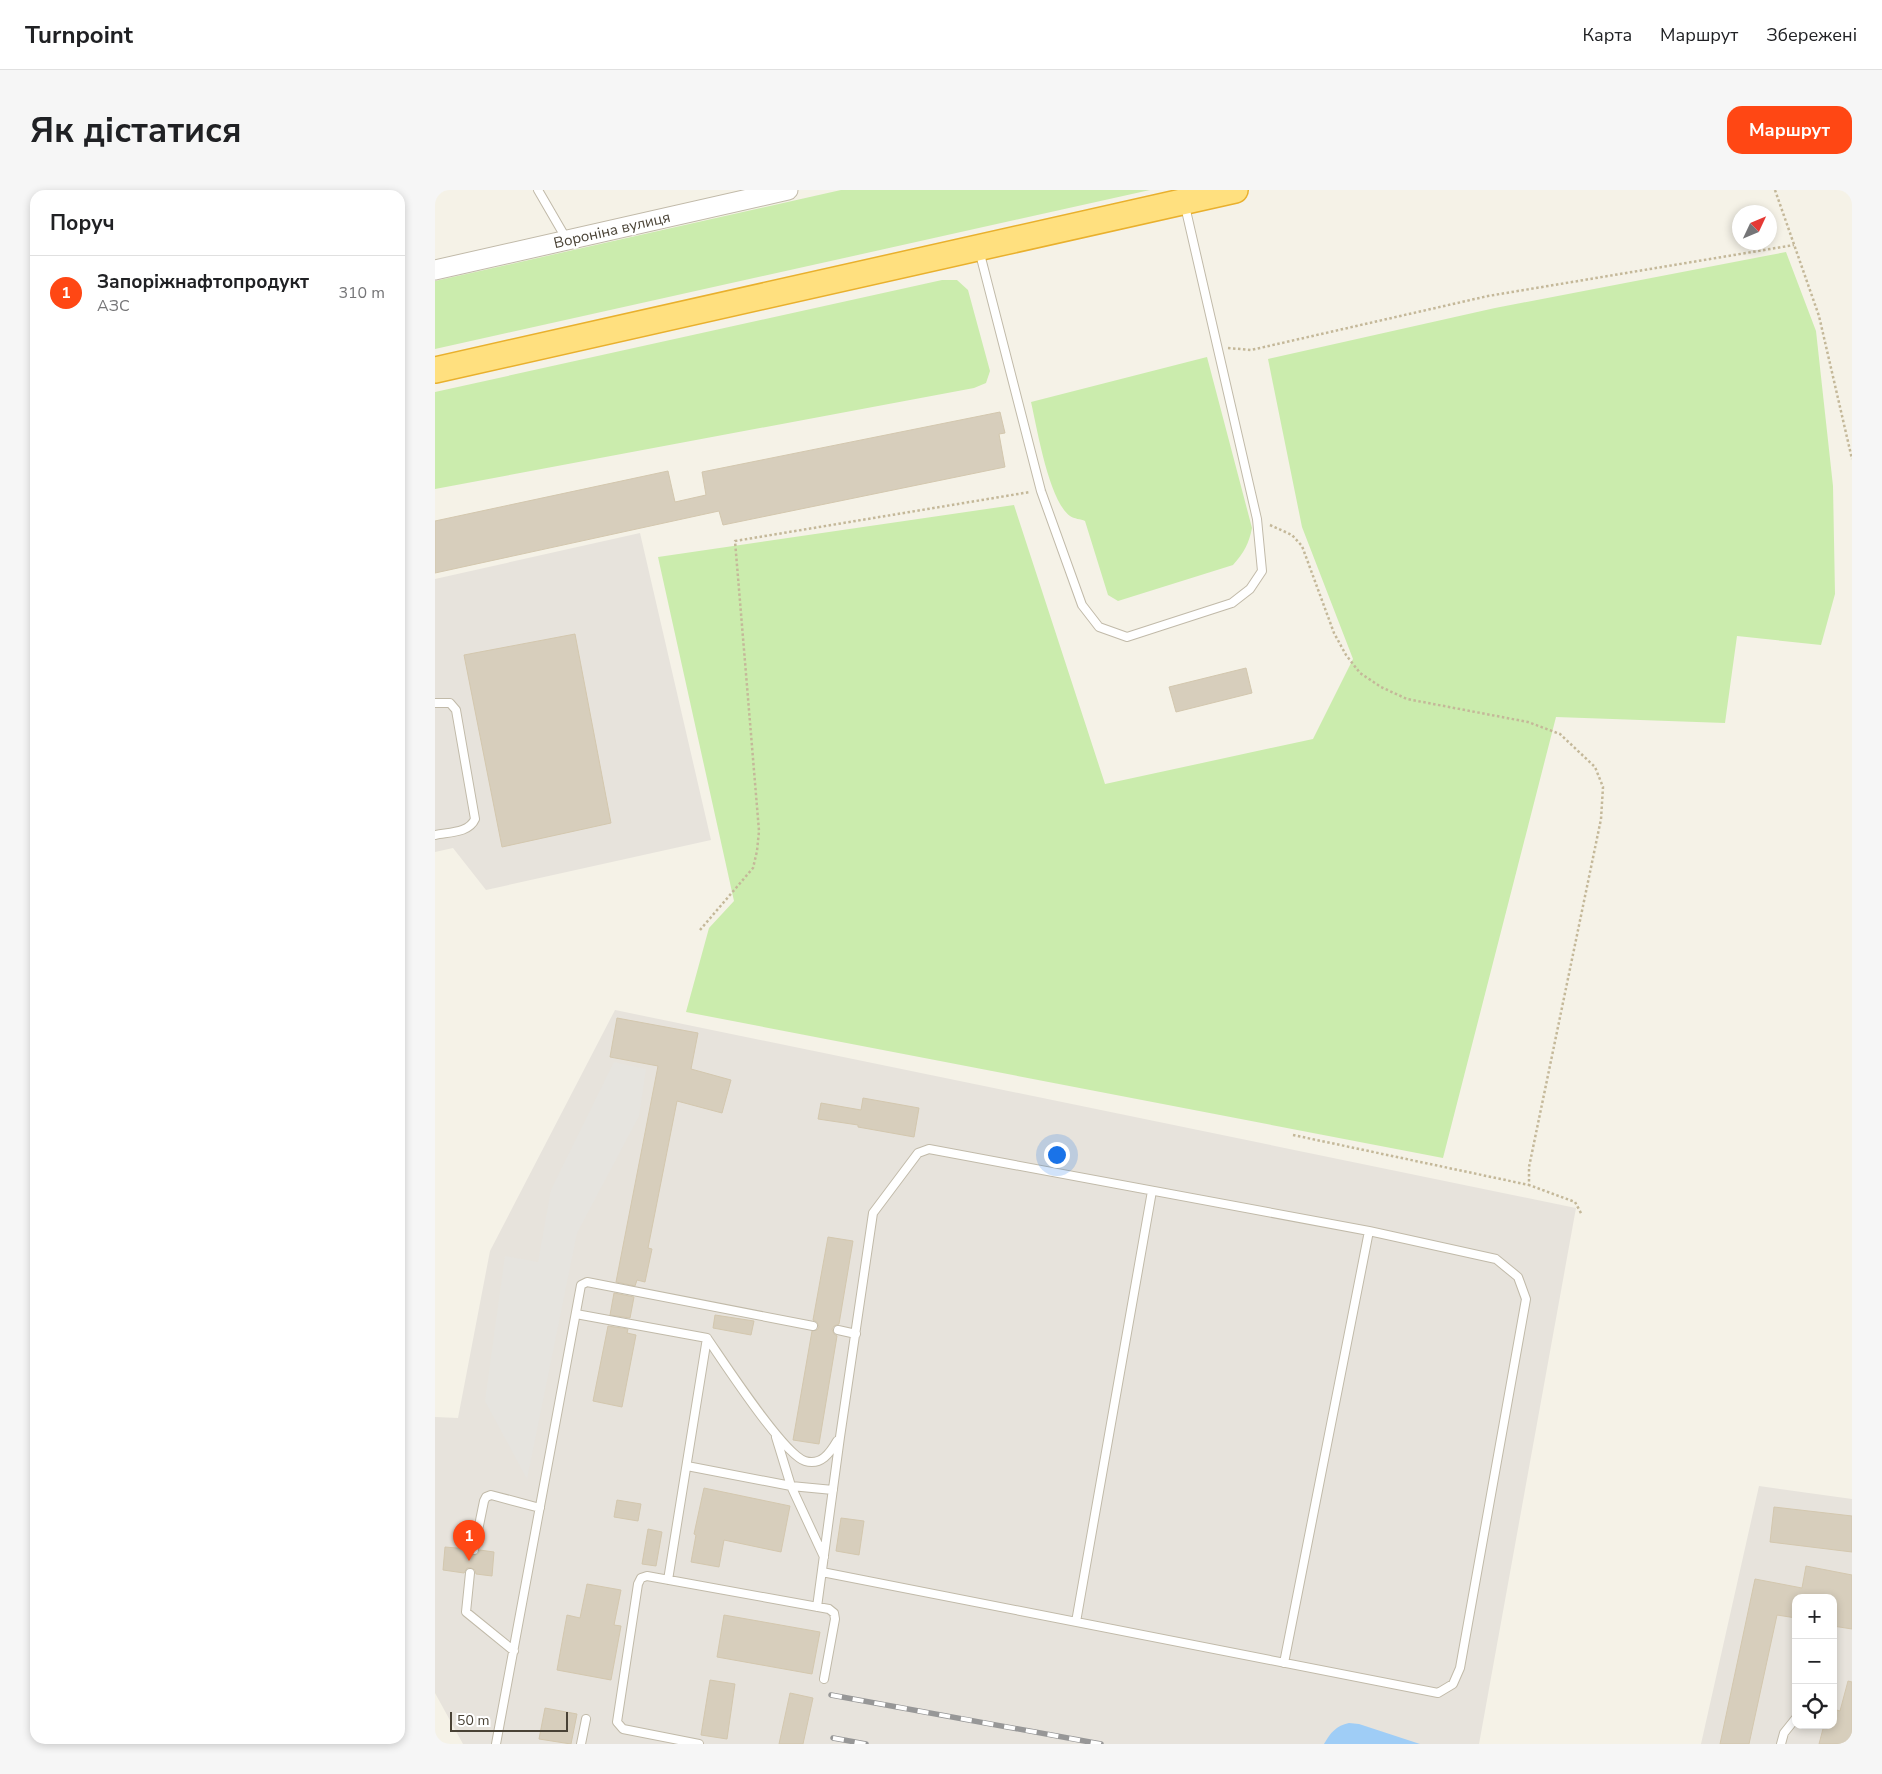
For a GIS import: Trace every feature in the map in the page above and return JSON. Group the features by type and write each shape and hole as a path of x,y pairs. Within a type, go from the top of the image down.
{"highway":[{"path":"435,370 1235,190"}],"street":[{"name":"Вороніна вулиця","path":"435,270 788,190"}],"lane":[{"path":"538,190 567,240"},
{"path":"978,248 1041,491 1082,605 1099,627 1127,637 1232,603 1250,589 1262,571 1257,519 1184,202"},
{"path":"435,703 450,703 456,710 475,819 473,825 467,829 435,835"},
{"path":"817,1607 873,1213 918,1153 929,1150 1369,1231 1496,1259 1519,1277 1526,1299 1461,1668 1453,1684 1439,1693 822,1572"},
{"path":"1076,1622 1152,1190"},
{"path":"1284,1663 1369,1231"},
{"path":"496,1744 581,1286 587,1282 813,1326"},
{"path":"576,1314 707,1338 776,1435 804,1461 818,1462 830,1453 840,1437"},
{"path":"838,1330 856,1334"},
{"path":"668,1580 707,1338"},
{"path":"776,1435 791,1486 824,1557"},
{"path":"687,1466 791,1486 833,1490"},
{"path":"474,1550 486,1497 491,1495 540,1508"},
{"path":"470,1573 466,1612 513,1652"},
{"path":"699,1744 623,1729 617,1722 638,1584 641,1578 647,1576 829,1609 834,1613 835,1619 823,1679"},
{"path":"581,1744 586,1719"},
{"path":"1781,1744 1784,1733 1792,1723"}],"path":[{"path":"1775,190 1819,316 1852,459"},
{"path":"1217,347 1251,350 1488,296 1794,245"},
{"path":"700,930 753,868 759,831 735,541 1041,491"},
{"path":"1257,519 1292,535 1303,546 1334,633 1346,655 1360,673 1381,687 1407,699 1528,722 1559,734 1595,767 1603,787 1601,819 1529,1168 1529,1185"},
{"path":"1293,1135 1529,1185 1575,1202 1582,1215"}],"shaded area":[{"path":"640,533 711,840 486,890 453,848 435,852 435,579"},
{"path":"615,1010 1576,1208 1479,1744 463,1744 435,1693 435,1417 458,1418 490,1251"},
{"path":"614,1062 646,1069 639,1116 577,1233 527,1479 485,1401 505,1256 538,1262 551,1190"},
{"path":"1759,1486 1852,1499 1852,1744 1701,1744"}],"green space":[{"path":"841,190 1150,190 435,349 435,281"},
{"path":"1786,252 1816,331 1833,486 1835,594 1821,645 1737,636 1725,723 1556,717 1443,1158 686,1012 709,928 734,901 658,557 1014,505 1105,784 1313,739 1353,659 1302,527 1268,359 1495,308"},
{"path":"942,280 957,280 968,290 990,371 986,383 974,388 435,489 435,392"},
{"path":"1207,357 1252,528 1249,538 1243,552 1233,565 1118,601 1108,595 1085,521 1070,516 1056,496 1040,446 1031,402"}],"water":[{"path":"1349,1723 1359,1724 1420,1744 1324,1744 1334,1730"}],"building":[{"path":"1000,412 1005,433 999,434 1005,467 723,525 719,511 435,573 435,521 668,471 675,502 706,495 702,472"},
{"path":"575,634 611,823 502,847 464,655"},
{"path":"1246,668 1252,693 1176,712 1169,687"},
{"path":"617,1018 698,1033 691,1069 731,1080 722,1113 677,1101 648,1248 652,1249 645,1282 637,1280 635,1286 616,1282 658,1066 610,1057"},
{"path":"863,1098 919,1108 914,1137 818,1119 821,1103 861,1110"},
{"path":"828,1237 853,1241 839,1324 832,1329 837,1336 819,1444 793,1440 812,1331 817,1330 819,1327 817,1322 813,1320"},
{"path":"614,1293 634,1297 630,1318 610,1315"},
{"path":"715,1315 754,1321 751,1335 713,1328"},
{"path":"608,1326 628,1329 627,1333 636,1335 622,1407 593,1401"},
{"path":"704,1488 790,1506 781,1552 724,1540 719,1567 691,1562 696,1535 694,1534"},
{"path":"617,1500 641,1504 638,1521 614,1517"},
{"path":"1774,1507 1852,1516 1852,1552 1770,1542"},
{"path":"841,1518 864,1521 859,1555 836,1551"},
{"path":"648,1529 662,1532 656,1566 642,1564"},
{"path":"445,1547 468,1549 473,1556 478,1554 480,1550 494,1552 492,1576 476,1574 475,1570 471,1568 467,1568 464,1573 443,1570"},
{"path":"1806,1566 1852,1575 1852,1629 1837,1627 1837,1594 1792,1594 1792,1617 1777,1615 1749,1744 1720,1744 1755,1579 1802,1588"},
{"path":"587,1584 621,1590 614,1625 621,1626 611,1680 557,1670 567,1615 580,1618"},
{"path":"724,1615 820,1632 812,1674 717,1657"},
{"path":"710,1680 735,1684 727,1739 701,1735"},
{"path":"1848,1681 1852,1682 1852,1744 1819,1744 1823,1729 1837,1729 1837,1710 1840,1711"},
{"path":"790,1693 813,1698 803,1744 779,1744"},
{"path":"545,1708 577,1714 571,1744 539,1739"}],"railway":[{"path":"831,1695 1101,1744"},
{"path":"833,1738 866,1744"}],"place":[{"name":"Запоріжнафтопродукт","path":"469,1561"}]}
